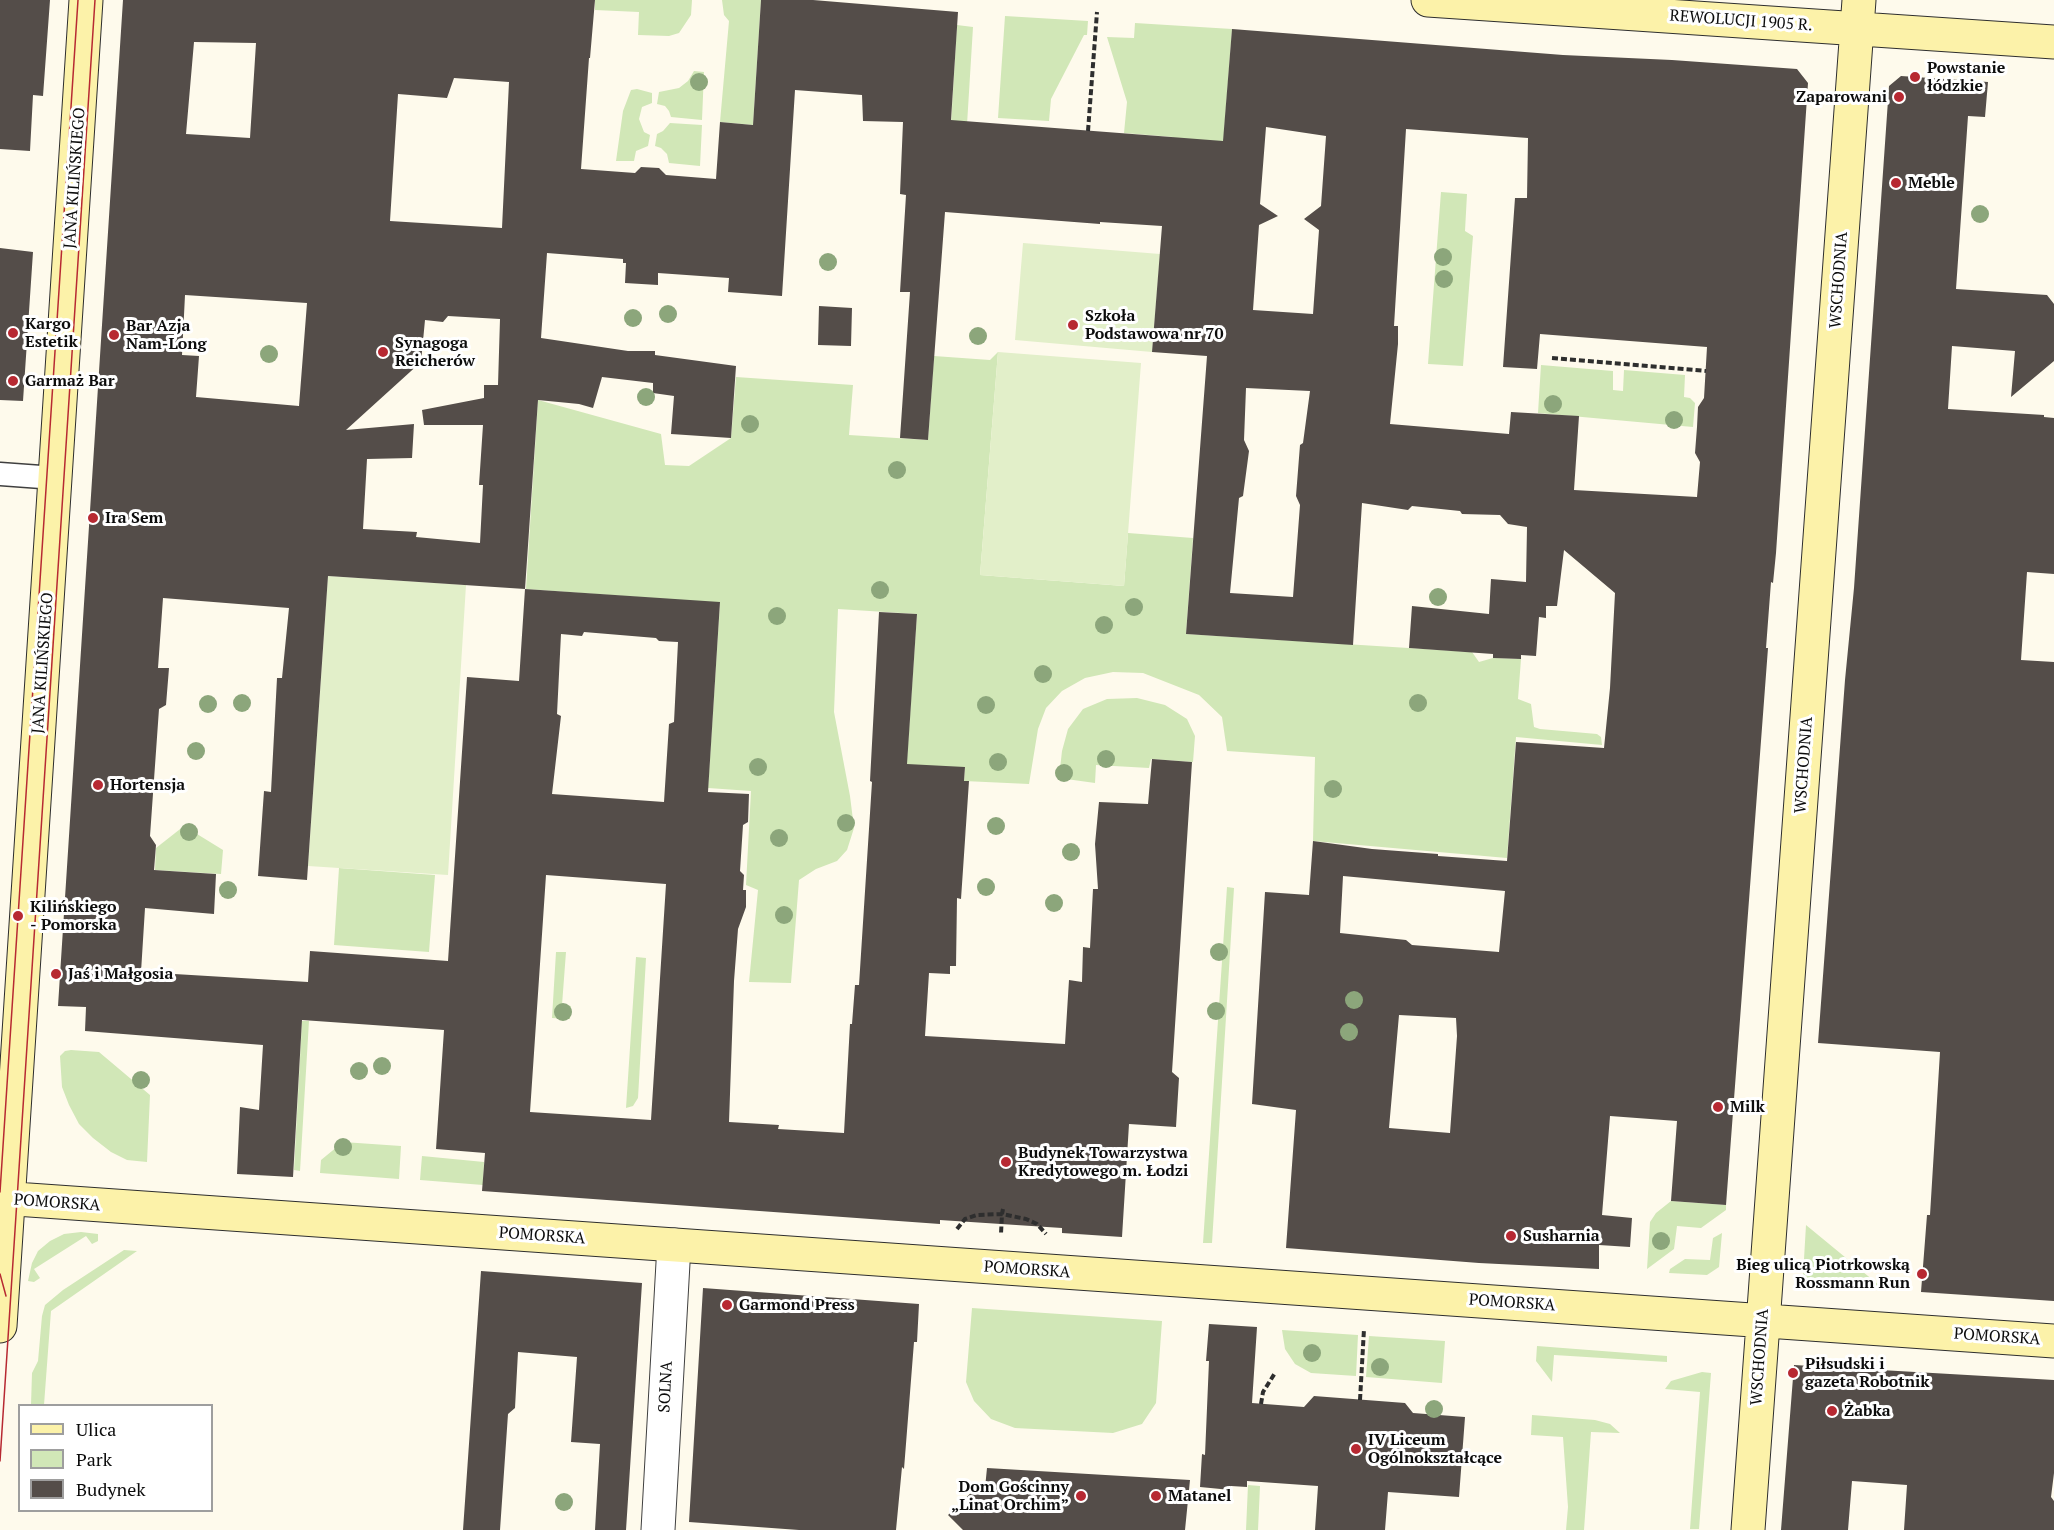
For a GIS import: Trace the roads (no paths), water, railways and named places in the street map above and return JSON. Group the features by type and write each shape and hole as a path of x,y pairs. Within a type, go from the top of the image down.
{"street":[{"name":"JANA KILIŃSKIEGO","path":"0,1326 4,1198 20,1024 86,0"},
{"name":"REWOLUCJI 1905 R.","path":"1428,0 1858,14 2054,42"},
{"name":"WSCHODNIA","path":"1748,1530 1858,14"},
{"path":"0,1060 20,1024"},
{"name":"POMORSKA","path":"4,1198 2054,1341"},
{"name":"SOLNA","path":"658,1530 675,1245"}],"lane":[{"path":"0,474 55,478"}],"tram line":[{"path":"0,1192 78,0"},
{"path":"0,1461 95,0"},
{"path":"0,1274 6,1296"}],"place":[{"name":"Powstanie łódzkie","path":"1915,77"},
{"name":"Zaparowani","path":"1899,97"},
{"name":"Meble","path":"1896,183"},
{"name":"Szkoła Podstawowa nr 70","path":"1073,325"},
{"name":"Kargo Estetik","path":"13,333"},
{"name":"Bar Azja Nam-Long","path":"114,335"},
{"name":"Synagoga Reicherów","path":"383,352"},
{"name":"Garmaż Bar","path":"13,381"},
{"name":"Ira Sem","path":"93,518"},
{"name":"Hortensja","path":"98,785"},
{"name":"Kilińskiego - Pomorska","path":"18,916"},
{"name":"Jaś i Małgosia","path":"56,974"},
{"name":"Milk","path":"1718,1107"},
{"name":"Budynek Towarzystwa Kredytowego m. Łodzi","path":"1006,1162"},
{"name":"Susharnia","path":"1511,1236"},
{"name":"Bieg ulicą Piotrkowską Rossmann Run","path":"1922,1274"},
{"name":"Garmond Press","path":"727,1305"},
{"name":"Piłsudski i gazeta Robotnik","path":"1793,1373"},
{"name":"Żabka","path":"1832,1411"},
{"name":"IV Liceum Ogólnokształcące","path":"1356,1449"},
{"name":"Dom Gościnny „Linat Orchim”","path":"1081,1496"},
{"name":"Matanel","path":"1156,1496"}]}
